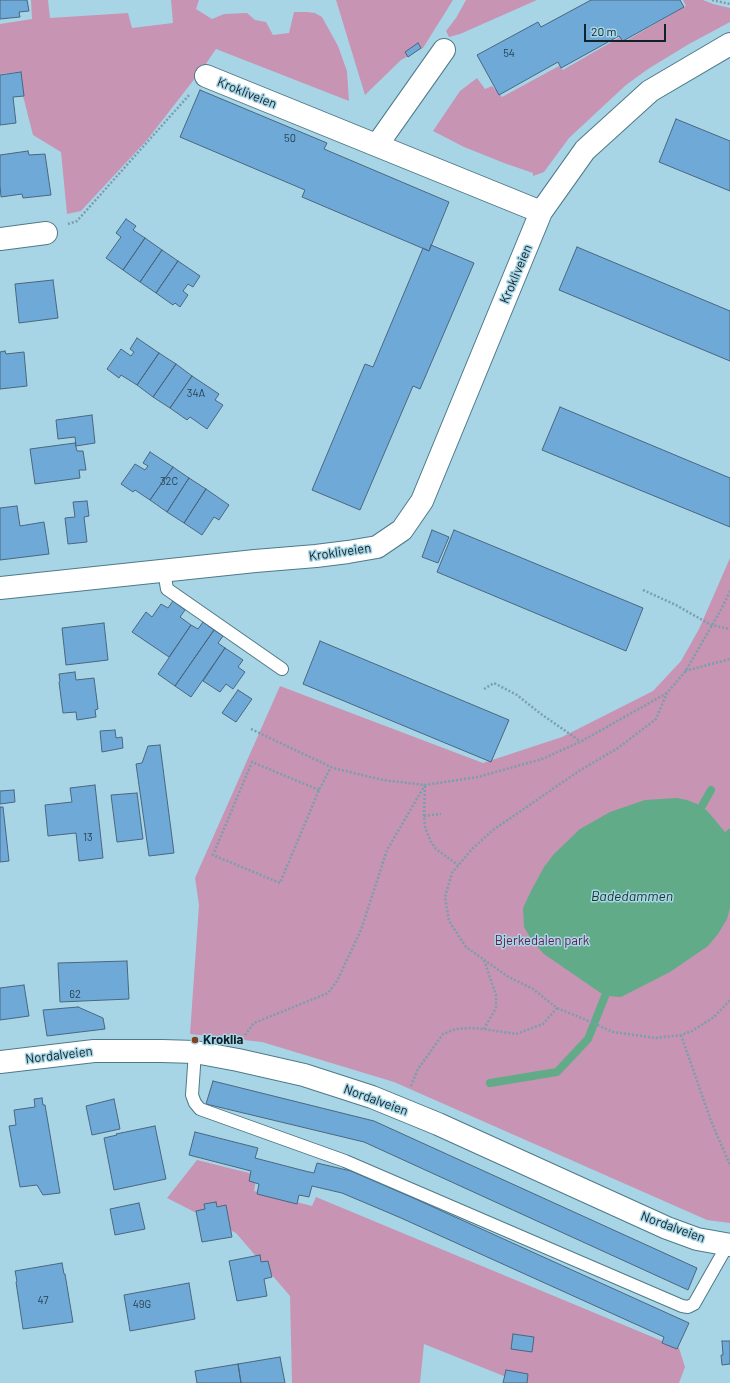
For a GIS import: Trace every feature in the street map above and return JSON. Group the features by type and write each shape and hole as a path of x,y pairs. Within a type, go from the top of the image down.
{"street":[{"name":"Krokliveien","path":"0,588 348,552 377,547 402,530 422,501 541,212 585,150 650,92 730,44"},
{"path":"377,146 444,50"},
{"name":"Krokliveien","path":"206,76 541,212"},
{"path":"0,238 46,233"},
{"name":"Nordalveien","path":"0,1062 94,1051 133,1050 195,1052 304,1075 372,1097 438,1124 667,1228 697,1239 729,1245"}],"lane":[{"path":"164,571 167,589 282,669"},
{"path":"195,1052 192,1095 195,1103 200,1109 345,1161 682,1306 688,1307 694,1304 729,1245"}],"path":[{"path":"712,0 730,4"},
{"path":"46,233 77,220 206,76"},
{"path":"643,590 676,605 711,625 730,628"},
{"path":"730,591 722,608 684,672 667,693 656,719 618,748 579,771 493,830 473,848 452,873 445,897 449,921 466,947 507,976 532,989 557,1008 613,1032 656,1038 681,1035 692,1031 714,1017 730,1000"},
{"path":"684,672 730,659"},
{"path":"484,689 494,683 518,695 541,714 580,742"},
{"path":"251,729 331,767 383,780 425,785 478,777 542,759 580,742 667,693"},
{"path":"319,790 252,762 213,855 280,883 319,790 331,767"},
{"path":"425,785 425,827 431,842 436,848 458,865"},
{"path":"242,1039 254,1023 328,993 337,981 361,930 387,850 425,785"},
{"path":"424,816 441,814"},
{"path":"484,960 496,995 496,1008 484,1029"},
{"path":"408,1092 418,1068 443,1034 456,1029 484,1029 516,1034 543,1024 557,1008"},
{"path":"681,1035 711,1121 730,1165"}],"green space":[{"path":"31,0 48,0 50,18 128,13 132,28 173,23 171,0 199,0 196,9 212,19 224,14 247,13 255,20 266,22 273,35 289,33 294,12 315,13 322,17 338,46 347,71 349,101 216,49 147,140 81,211 67,214 61,152 33,135 23,96 20,72 0,74 0,24 32,19"},
{"path":"336,0 453,0 423,48 401,60 365,95"},
{"path":"466,0 537,0 460,34 449,37 446,31 456,18"},
{"path":"683,0 703,0 730,8 730,22 689,44 648,69 626,85 569,138 544,172 533,176 533,173 464,147 433,131 460,91 477,78 485,89 492,86 502,97 559,66 563,70 620,37 624,42 686,6"},
{"name":"Bjerkedalen park","path":"730,558 730,1223 707,1220 394,1082 262,1042 190,1034 199,905 195,878 280,686 483,763 562,737 653,691 681,661 699,629"},
{"path":"197,1160 257,1175 254,1191 312,1206 316,1197 679,1348 685,1367 679,1383 521,1383 424,1344 420,1383 292,1383 290,1296 236,1233 167,1198"}],"water":[{"name":"Badedammen","path":"677,798 702,806 730,838 730,908 727,919 718,934 708,946 670,972 621,997 605,996 544,954 532,941 524,927 523,908 544,867 554,854 580,829 610,812 645,800"}],"building":[{"path":"0,0 27,0 29,11 19,12 20,17 0,19"},
{"path":"591,0 680,0 684,7 623,41 619,36 561,68 558,62 499,95 477,55 538,22 541,27"},
{"path":"418,43 421,48 408,57 405,52"},
{"path":"21,72 24,96 13,97 16,123 0,125 0,75"},
{"path":"200,90 327,143 324,149 449,202 429,251 302,197 305,190 180,137"},
{"path":"676,119 730,141 730,191 659,162"},
{"path":"28,151 29,155 45,154 51,195 23,198 22,194 1,197 0,155"},
{"path":"126,219 136,226 133,230 145,238 123,270 106,258 121,237 116,233"},
{"path":"145,238 162,250 140,282 123,270"},
{"path":"431,245 474,263 420,389 413,386 360,510 312,490 365,364 373,367 423,248 429,251"},
{"path":"577,247 730,311 730,361 559,290"},
{"path":"162,250 178,261 156,293 140,282"},
{"path":"178,261 200,276 193,287 188,284 183,291 188,295 180,307 175,303 173,305 156,293"},
{"path":"53,280 58,318 19,323 15,284"},
{"path":"137,338 159,353 137,385 121,375 119,378 107,369 121,349 131,356 134,352 130,349"},
{"path":"5,351 6,354 24,352 27,386 0,389 0,352"},
{"path":"159,353 176,364 153,397 137,385"},
{"path":"176,364 192,376 170,408 153,397"},
{"path":"192,376 219,394 215,400 223,405 207,429 190,417 187,420 170,408"},
{"path":"560,407 730,478 730,527 542,450"},
{"path":"92,415 95,443 76,446 75,437 58,439 56,420"},
{"path":"75,443 77,451 83,451 86,470 79,470 80,478 35,484 30,449"},
{"path":"150,452 173,467 150,500 135,490 133,492 121,484 135,464 145,470 148,466 143,463"},
{"path":"173,467 189,478 167,512 150,500"},
{"path":"189,478 206,489 184,523 167,512"},
{"path":"206,489 229,505 219,520 214,517 202,535 184,523"},
{"path":"87,501 89,516 84,517 87,542 68,544 65,518 75,517 73,502"},
{"path":"17,506 20,526 44,522 49,554 0,560 0,508"},
{"path":"432,530 449,537 438,563 422,557"},
{"path":"454,530 643,608 626,651 437,572"},
{"path":"173,601 185,610 180,617 191,625 169,657 132,632 146,612 152,617 161,604 168,608"},
{"path":"203,622 214,630 175,686 158,674 191,625 198,629"},
{"path":"104,623 108,660 66,665 62,628"},
{"path":"214,630 223,636 218,643 225,648 191,697 175,686"},
{"path":"320,641 509,720 491,762 303,684"},
{"path":"225,648 243,660 238,667 245,672 233,689 226,684 220,692 203,681"},
{"path":"75,672 76,680 94,678 98,709 95,710 96,717 77,720 76,712 63,713 59,674"},
{"path":"238,690 252,699 236,722 222,713"},
{"path":"115,730 116,738 122,737 123,748 102,752 100,731"},
{"path":"160,745 174,853 149,856 136,764 142,763 148,746"},
{"path":"95,785 103,858 79,861 76,833 48,836 45,805 72,802 70,788"},
{"path":"14,790 15,802 0,804 0,791"},
{"path":"137,793 143,839 117,842 111,795"},
{"path":"0,807 3,807 9,861 0,862"},
{"path":"127,961 129,999 60,1002 58,963"},
{"path":"24,985 29,1016 0,1020 0,988"},
{"path":"78,1007 103,1018 105,1029 47,1036 43,1010"},
{"path":"213,1081 374,1121 697,1268 688,1290 364,1142 206,1104"},
{"path":"42,1098 43,1105 45,1105 60,1193 43,1195 37,1185 20,1187 9,1126 16,1125 14,1110 35,1107 34,1099"},
{"path":"114,1099 120,1129 92,1135 86,1106"},
{"path":"155,1126 166,1179 114,1190 104,1138"},
{"path":"195,1132 258,1148 255,1158 305,1171 314,1173 317,1163 351,1171 689,1323 677,1349 662,1343 664,1337 401,1218 342,1193 312,1186 309,1197 299,1195 297,1204 257,1194 259,1184 249,1181 251,1171 189,1155"},
{"path":"216,1202 217,1207 226,1205 232,1237 202,1242 196,1211 205,1209 204,1204"},
{"path":"139,1203 145,1229 115,1235 110,1209"},
{"path":"260,1255 261,1262 268,1261 272,1277 264,1279 267,1296 237,1301 229,1261"},
{"path":"62,1263 73,1322 23,1329 15,1271"},
{"path":"189,1283 195,1319 130,1331 124,1295"},
{"path":"513,1334 534,1337 532,1352 511,1349"},
{"path":"722,1341 730,1341 730,1364 722,1365"},
{"path":"280,1357 285,1383 241,1383 238,1364"},
{"path":"238,1364 241,1383 197,1383 195,1371"},
{"path":"506,1370 528,1374 527,1383 503,1383"}],"waterway":[{"path":"702,806 711,790"},
{"path":"490,1083 557,1072 588,1039 605,996"}],"place":[{"name":"Kroklia","path":"195,1040"}]}
